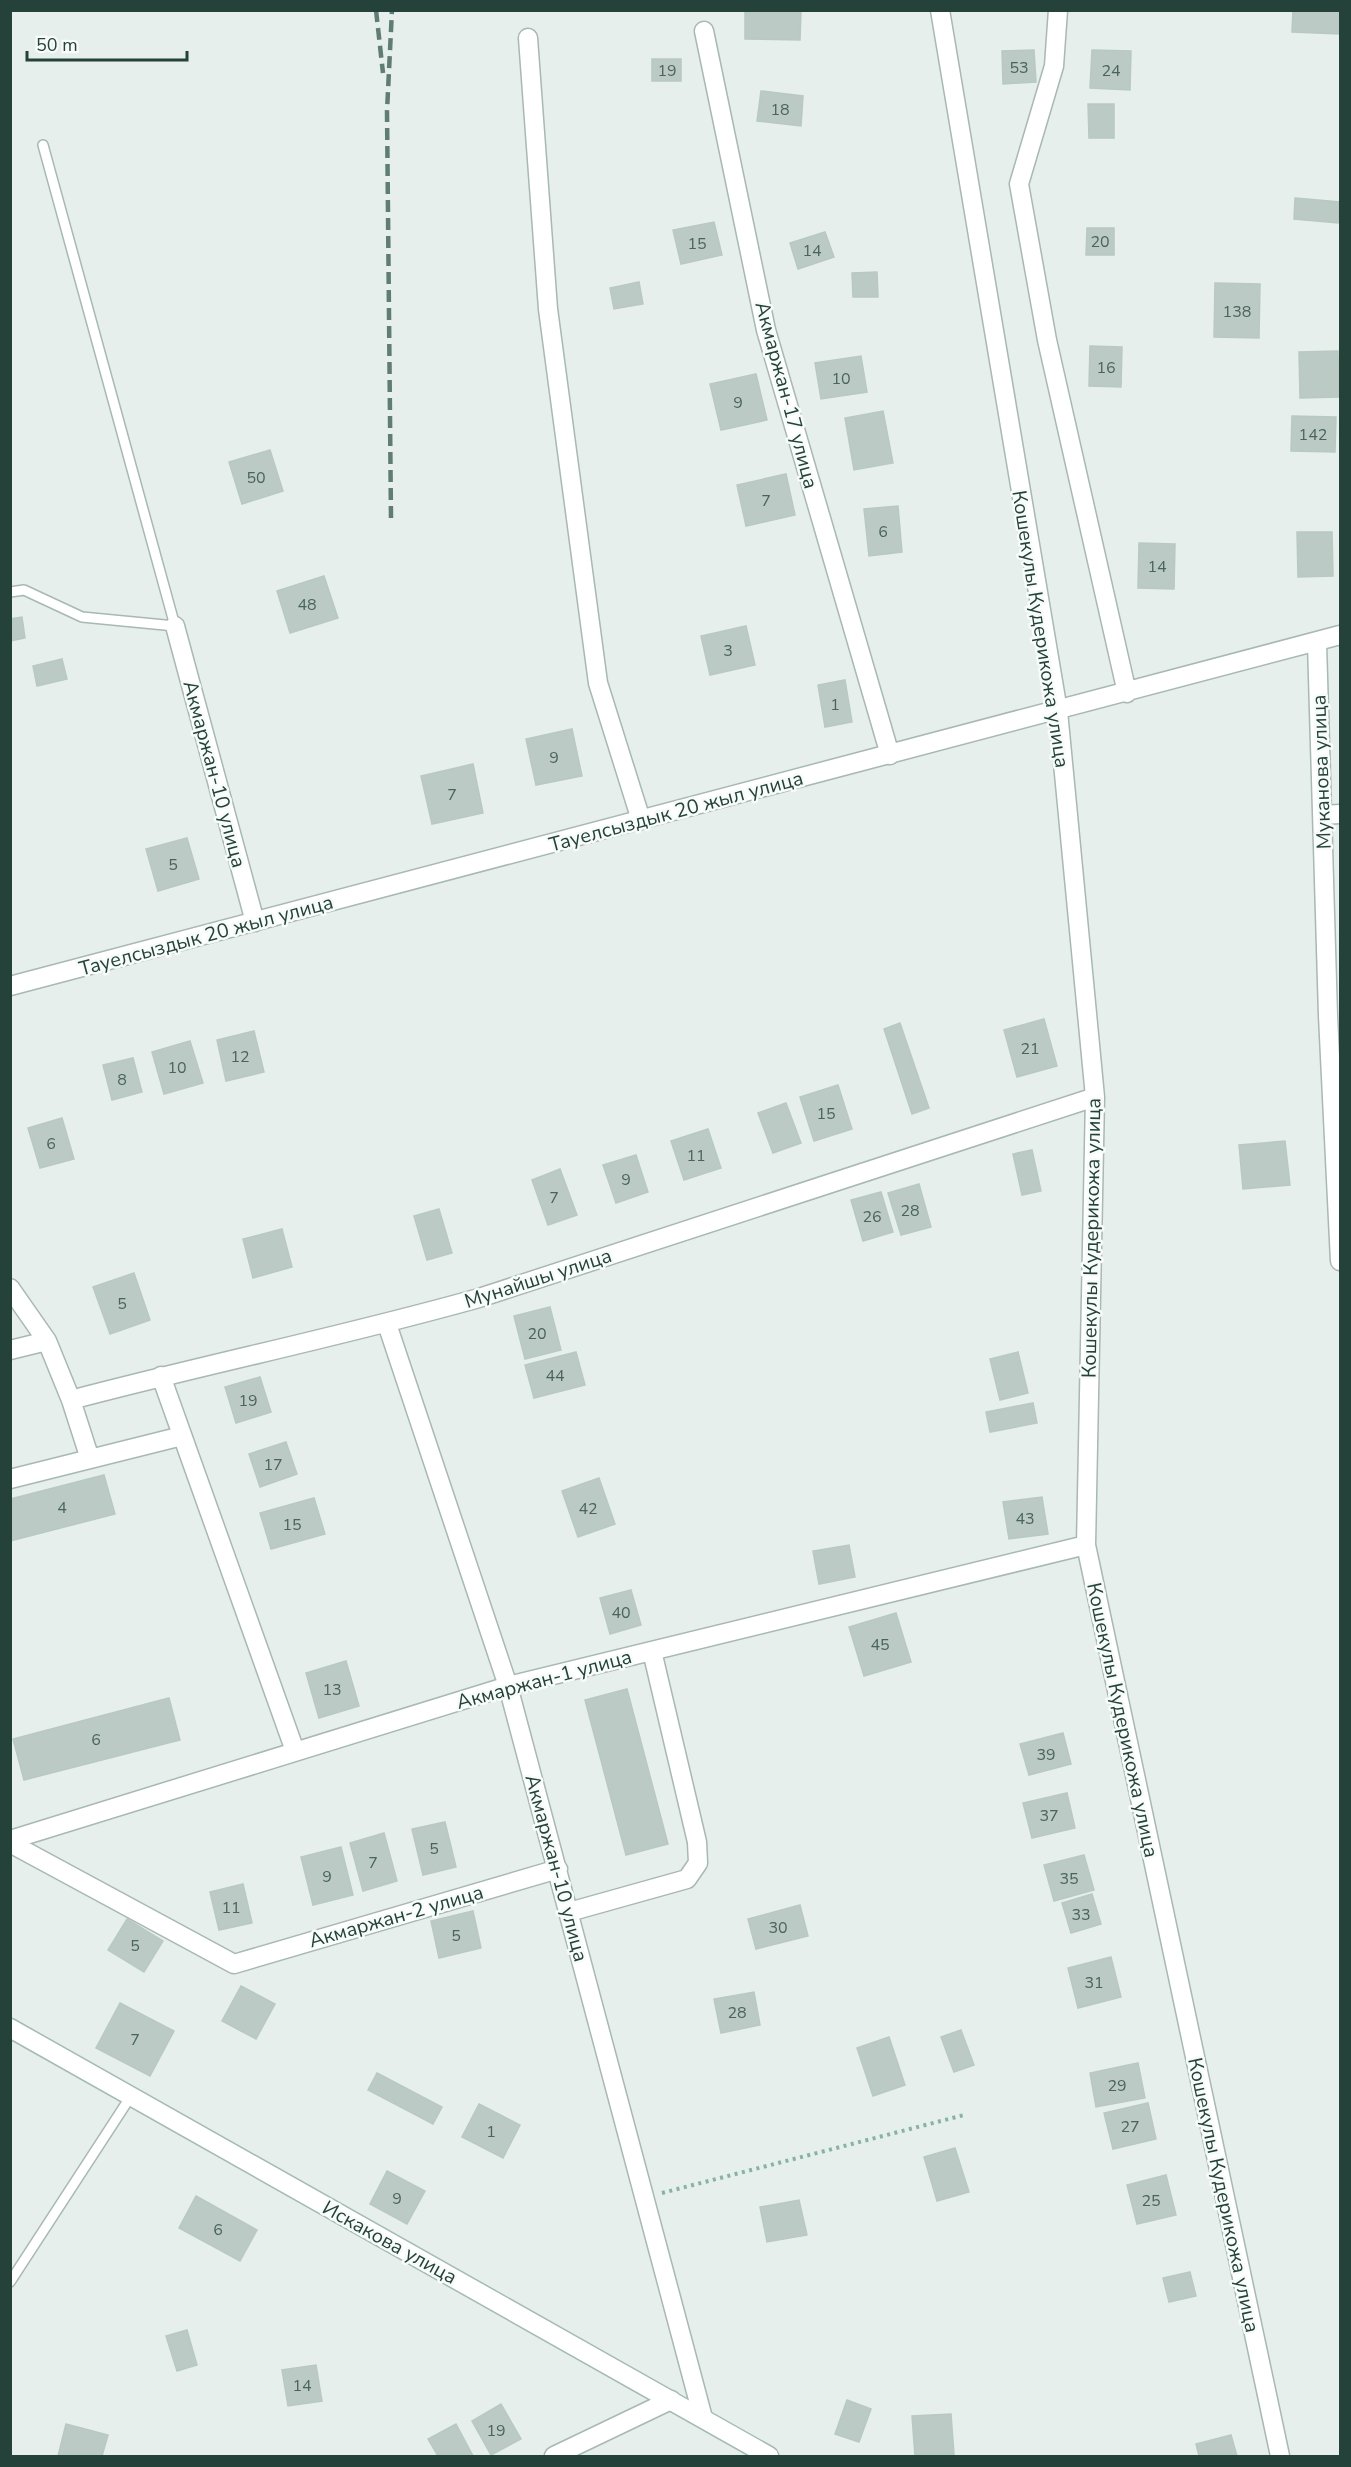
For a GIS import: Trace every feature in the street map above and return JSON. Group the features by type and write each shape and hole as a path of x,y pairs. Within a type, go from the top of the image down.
{"street":[{"name":"Кошекулы Кудерикожа улица","path":"940,10 1058,711 1095,1097 1086,1545 1280,2457"},
{"path":"1058,10 1054,66 1019,184 1047,340 1127,693"},
{"name":"Акмаржан-17 улица","path":"704,31 766,330 890,755"},
{"path":"528,38 548,309 598,683 641,820"},
{"name":"Акмаржан-10 улица","path":"175,626 255,922"},
{"name":"Тауелсыздык 20 жыл улица","path":"10,986 1341,635"},
{"name":"Муканова улица","path":"1317,643 1322,815 1334,1016 1341,1261"},
{"path":"1322,815 1341,814"},
{"name":"Мунайшы улица","path":"71,1400 161,1376 387,1324 479,1298 1095,1097"},
{"path":"10,1288 47,1341 71,1400 90,1459"},
{"name":"Акмаржан-10 улица","path":"387,1324 508,1686 702,2418"},
{"path":"10,1350 47,1341"},
{"path":"161,1376 295,1751"},
{"path":"10,1479 182,1436"},
{"name":"Акмаржан-1 улица","path":"10,1841 508,1686 1086,1545"},
{"path":"569,1912 687,1879 698,1863 697,1842 651,1651"},
{"name":"Акмаржан-2 улица","path":"10,1841 234,1964 558,1869"},
{"name":"Искакова улица","path":"10,2028 769,2457"},
{"path":"554,2457 671,2400"}],"lane":[{"path":"10,592 24,590 81,617 175,626 43,146"},
{"path":"10,2282 131,2096"}],"path":[{"path":"644,2198 964,2115"}],"building":[{"path":"745,10 801,10 800,40 745,39"},
{"path":"1293,10 1340,10 1340,34 1292,32"},
{"path":"1034,50 1036,82 1003,84 1002,51"},
{"path":"1092,50 1131,51 1130,90 1090,88"},
{"path":"652,59 681,59 681,81 652,81"},
{"path":"761,91 803,96 801,126 757,121"},
{"path":"1088,104 1114,104 1114,138 1089,138"},
{"path":"1295,198 1340,202 1338,223 1294,219"},
{"path":"714,222 722,255 681,264 673,230"},
{"path":"1087,228 1114,228 1114,255 1086,255"},
{"path":"825,232 834,257 798,269 790,243"},
{"path":"877,272 878,297 853,297 852,273"},
{"path":"639,282 643,304 614,309 610,288"},
{"path":"1215,283 1260,284 1259,338 1214,337"},
{"path":"1090,346 1122,347 1121,387 1089,386"},
{"path":"1338,351 1339,397 1300,398 1299,352"},
{"path":"861,356 867,392 821,399 815,363"},
{"path":"756,374 767,420 721,430 710,384"},
{"path":"883,411 893,463 854,470 845,418"},
{"path":"1292,416 1336,417 1335,452 1291,451"},
{"path":"270,450 283,491 242,504 229,462"},
{"path":"786,474 795,515 746,526 737,485"},
{"path":"898,506 902,552 869,556 864,509"},
{"path":"1297,532 1332,532 1333,576 1298,577"},
{"path":"1139,543 1175,544 1174,589 1138,588"},
{"path":"324,576 338,618 290,633 277,591"},
{"path":"22,617 25,638 10,641 10,619"},
{"path":"746,626 755,665 710,675 701,636"},
{"path":"62,659 67,679 37,686 33,666"},
{"path":"845,680 852,722 825,727 818,685"},
{"path":"572,729 582,776 536,785 526,739"},
{"path":"473,764 483,813 432,824 421,776"},
{"path":"187,838 199,879 158,891 146,849"},
{"path":"1044,1019 1057,1066 1017,1077 1004,1030"},
{"path":"900,1023 929,1108 912,1114 884,1029"},
{"path":"254,1031 264,1072 226,1081 217,1040"},
{"path":"190,1041 203,1083 164,1094 152,1052"},
{"path":"133,1058 142,1092 112,1100 103,1065"},
{"path":"838,1085 852,1129 814,1141 800,1097"},
{"path":"786,1103 801,1143 773,1153 758,1113"},
{"path":"62,1118 74,1159 40,1168 28,1128"},
{"path":"708,1129 721,1168 684,1180 671,1141"},
{"path":"1285,1141 1290,1185 1243,1189 1239,1145"},
{"path":"1032,1150 1041,1191 1022,1195 1013,1154"},
{"path":"636,1155 648,1192 616,1203 603,1165"},
{"path":"560,1169 577,1215 548,1225 532,1180"},
{"path":"919,1184 931,1227 901,1235 888,1193"},
{"path":"881,1192 893,1232 863,1241 851,1200"},
{"path":"439,1209 452,1253 427,1260 414,1216"},
{"path":"282,1229 292,1267 253,1278 243,1239"},
{"path":"134,1273 150,1320 110,1334 93,1287"},
{"path":"550,1307 561,1350 525,1359 514,1316"},
{"path":"576,1352 585,1385 534,1398 525,1365"},
{"path":"1018,1352 1028,1393 1000,1400 990,1359"},
{"path":"260,1377 271,1412 236,1423 225,1387"},
{"path":"1033,1403 1037,1423 990,1432 986,1412"},
{"path":"286,1442 297,1474 260,1487 249,1454"},
{"path":"104,1475 115,1514 10,1541 10,1499"},
{"path":"599,1478 615,1524 578,1537 562,1491"},
{"path":"1042,1497 1048,1534 1009,1539 1003,1502"},
{"path":"314,1498 325,1534 271,1549 260,1513"},
{"path":"849,1545 855,1577 819,1584 813,1551"},
{"path":"631,1590 641,1625 610,1634 600,1598"},
{"path":"896,1613 911,1662 864,1676 849,1627"},
{"path":"346,1661 359,1706 319,1718 306,1673"},
{"path":"627,1689 668,1844 626,1855 585,1700"},
{"path":"169,1698 180,1740 24,1780 13,1739"},
{"path":"1063,1733 1071,1764 1029,1775 1020,1744"},
{"path":"1067,1793 1075,1828 1032,1838 1023,1803"},
{"path":"445,1822 456,1867 423,1875 412,1829"},
{"path":"384,1833 397,1881 363,1891 350,1843"},
{"path":"341,1847 353,1895 313,1905 301,1857"},
{"path":"1084,1855 1094,1890 1054,1901 1044,1865"},
{"path":"243,1884 252,1923 219,1930 210,1892"},
{"path":"1092,1894 1101,1924 1071,1933 1062,1903"},
{"path":"800,1905 808,1936 756,1949 748,1919"},
{"path":"473,1911 481,1948 439,1958 431,1921"},
{"path":"127,1919 163,1941 144,1972 108,1950"},
{"path":"1111,1957 1121,1997 1078,2008 1068,1968"},
{"path":"241,1986 275,2004 256,2039 222,2021"},
{"path":"754,1992 760,2025 721,2033 714,1999"},
{"path":"120,2003 174,2031 150,2076 96,2048"},
{"path":"961,2030 974,2065 954,2072 941,2037"},
{"path":"889,2037 905,2085 873,2096 857,2048"},
{"path":"1138,2063 1145,2098 1096,2107 1090,2073"},
{"path":"377,2073 442,2107 433,2124 368,2090"},
{"path":"1148,2103 1156,2139 1113,2149 1104,2113"},
{"path":"479,2104 520,2125 503,2158 462,2137"},
{"path":"955,2148 969,2192 937,2201 924,2157"},
{"path":"387,2171 425,2191 407,2224 370,2204"},
{"path":"1166,2175 1176,2215 1137,2224 1127,2185"},
{"path":"196,2196 257,2230 240,2261 179,2228"},
{"path":"799,2200 807,2235 767,2242 760,2207"},
{"path":"1190,2272 1196,2296 1169,2302 1163,2278"},
{"path":"187,2330 197,2365 177,2371 166,2336"},
{"path":"316,2365 322,2401 288,2406 282,2370"},
{"path":"847,2400 871,2409 859,2442 835,2434"},
{"path":"501,2404 521,2439 491,2455 472,2421"},
{"path":"951,2414 954,2455 915,2456 912,2416"},
{"path":"66,2424 108,2435 102,2456 58,2456"},
{"path":"456,2424 473,2456 438,2456 428,2439"},
{"path":"1231,2435 1237,2456 1199,2456 1196,2444"}],"railway":[{"path":"376,10 383,73"},
{"path":"391,518 387,111 392,10"}]}
